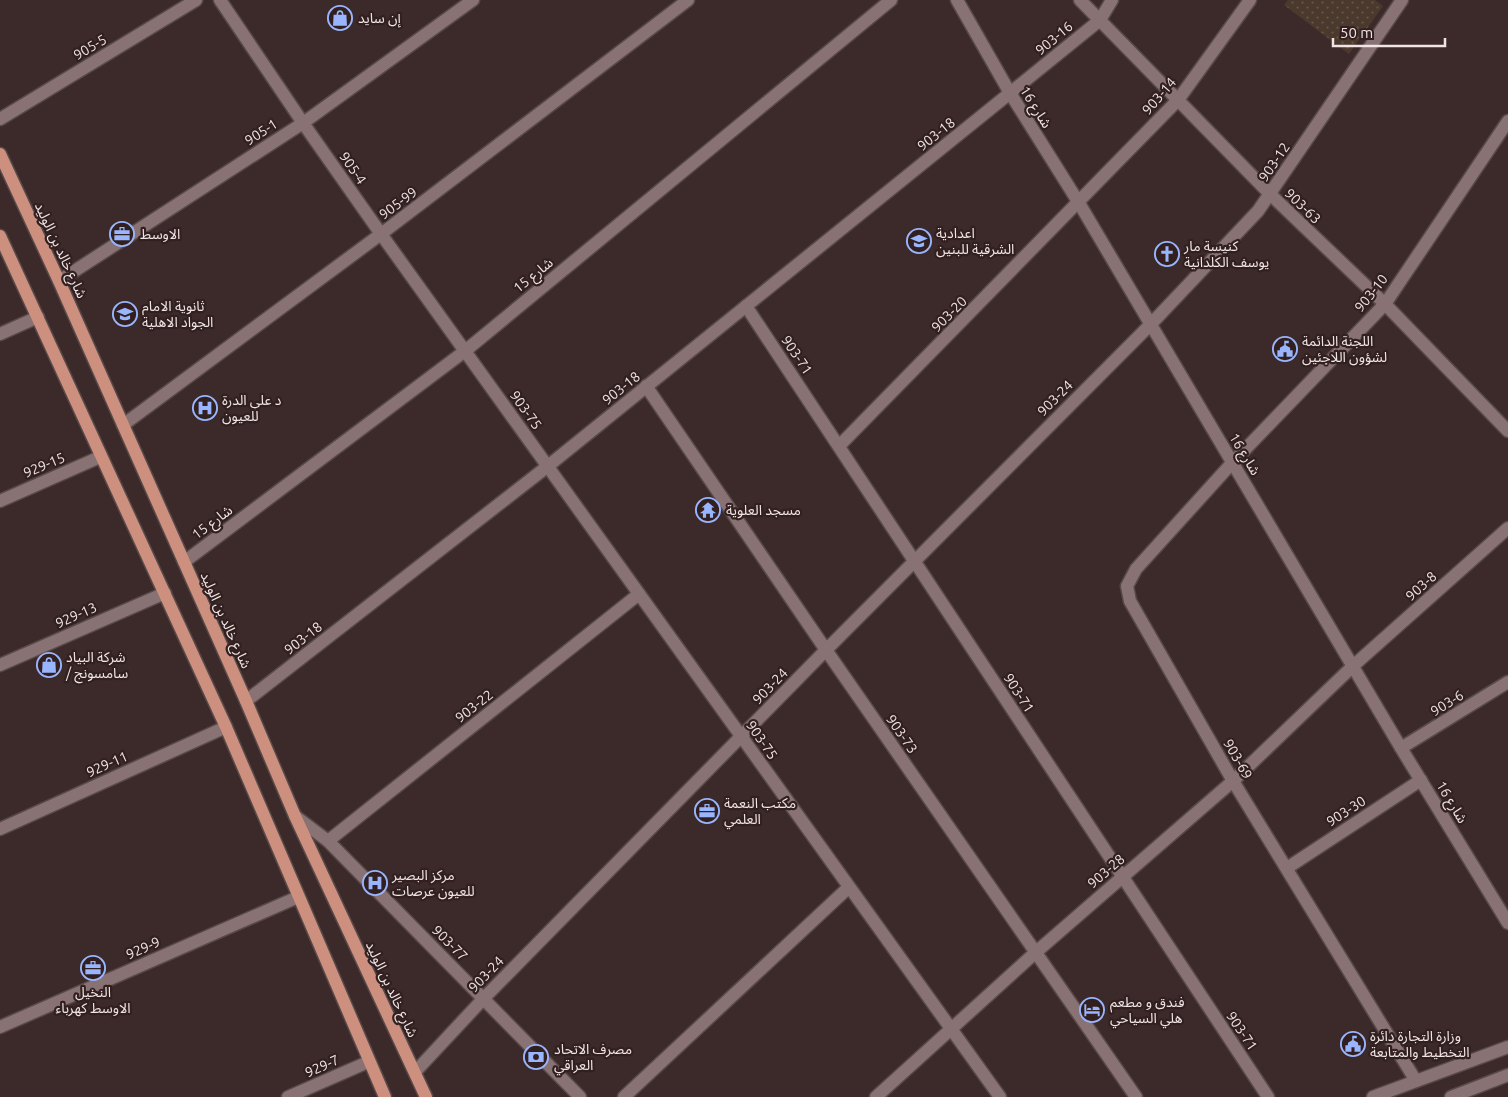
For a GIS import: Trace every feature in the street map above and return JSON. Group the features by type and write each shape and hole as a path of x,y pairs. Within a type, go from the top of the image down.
{"main road":[{"name":"شارع خالد بن الوليد","path":"0,154 59,281 246,701 295,816 426,1097"},
{"path":"0,236 100,457 226,727 384,1097"}],"street":[{"name":"905-5","path":"0,119 196,0"},
{"name":"905-4","path":"220,0 303,123 465,351"},
{"name":"905-1","path":"59,281 303,123 473,0"},
{"name":"905-99","path":"123,425 381,234 688,0"},
{"name":"شارع 15","path":"184,562 465,351 891,0"},
{"name":"شارع 16","path":"957,0 1010,94 1079,203 1232,463 1508,923"},
{"name":"903-63","path":"1080,0 1270,194 1385,304 1508,431"},
{"name":"903-16","path":"1010,94 1100,20 1112,0"},
{"name":"903-14","path":"1079,203 1178,100 1250,0"},
{"name":"903-12","path":"1151,324 1258,212 1402,0"},
{"name":"903-18","path":"246,701 548,466 1010,94"},
{"name":"903-10","path":"1232,463 1385,304 1508,121"},
{"name":"903-20","path":"840,446 1079,203"},
{"name":"903-71","path":"746,306 1268,1097"},
{"path":"0,334 38,317"},
{"name":"903-24","path":"415,1072 484,998 741,736 1151,324"},
{"name":"903-75","path":"465,351 848,888 1000,1097"},
{"name":"903-73","path":"646,386 826,650 1136,1097"},
{"name":"929-15","path":"0,501 100,457"},
{"name":"903-69","path":"1232,463 1136,569 1127,586 1130,601 1232,781 1416,1081"},
{"name":"903-8","path":"1353,666 1508,528"},
{"name":"929-13","path":"0,665 165,593"},
{"name":"903-22","path":"328,841 639,594"},
{"name":"903-28","path":"876,1097 1035,953 1232,781 1353,666"},
{"name":"903-6","path":"1402,748 1508,682"},
{"name":"929-11","path":"0,829 226,727"},
{"name":"903-30","path":"1287,868 1421,780"},
{"name":"903-77","path":"295,816 328,841 580,1097"},
{"path":"624,1097 848,888"},
{"name":"929-9","path":"0,1027 298,897"},
{"path":"1373,1097 1508,1047"},
{"name":"929-7","path":"288,1097 368,1062"},
{"path":"1451,1097 1508,1076"}],"shaded area":[{"path":"1288,0 1375,0 1383,6 1349,54 1284,5"}],"place":[{"name":"إن سايد","path":"340,18"},
{"name":"الاوسط","path":"122,234"},
{"name":"اعدادية الشرقية للبنين","path":"919,241"},
{"name":"كنيسة مار يوسف الكلدانية","path":"1167,254"},
{"name":"ثانوية الامام الجواد الاهلية","path":"125,314"},
{"name":"اللجنة الدائمة لشؤون اللاجئين","path":"1285,349"},
{"name":"د علي الدرة للعيون","path":"205,408"},
{"name":"مسجد العلوية","path":"708,510"},
{"name":"شركة البياد / سامسونج","path":"49,665"},
{"name":"مكتب النعمة العلمي","path":"707,811"},
{"name":"مركز البصير للعيون عرصات","path":"375,883"},
{"name":"النخيل الاوسط كهرباء","path":"93,968"},
{"name":"فندق و مطعم هلي السياحي","path":"1092,1010"},
{"name":"وزارة التجارة دائرة التخطيط والمتابعة","path":"1353,1044"},
{"name":"مصرف الاتحاد العراقي","path":"536,1057"}]}
